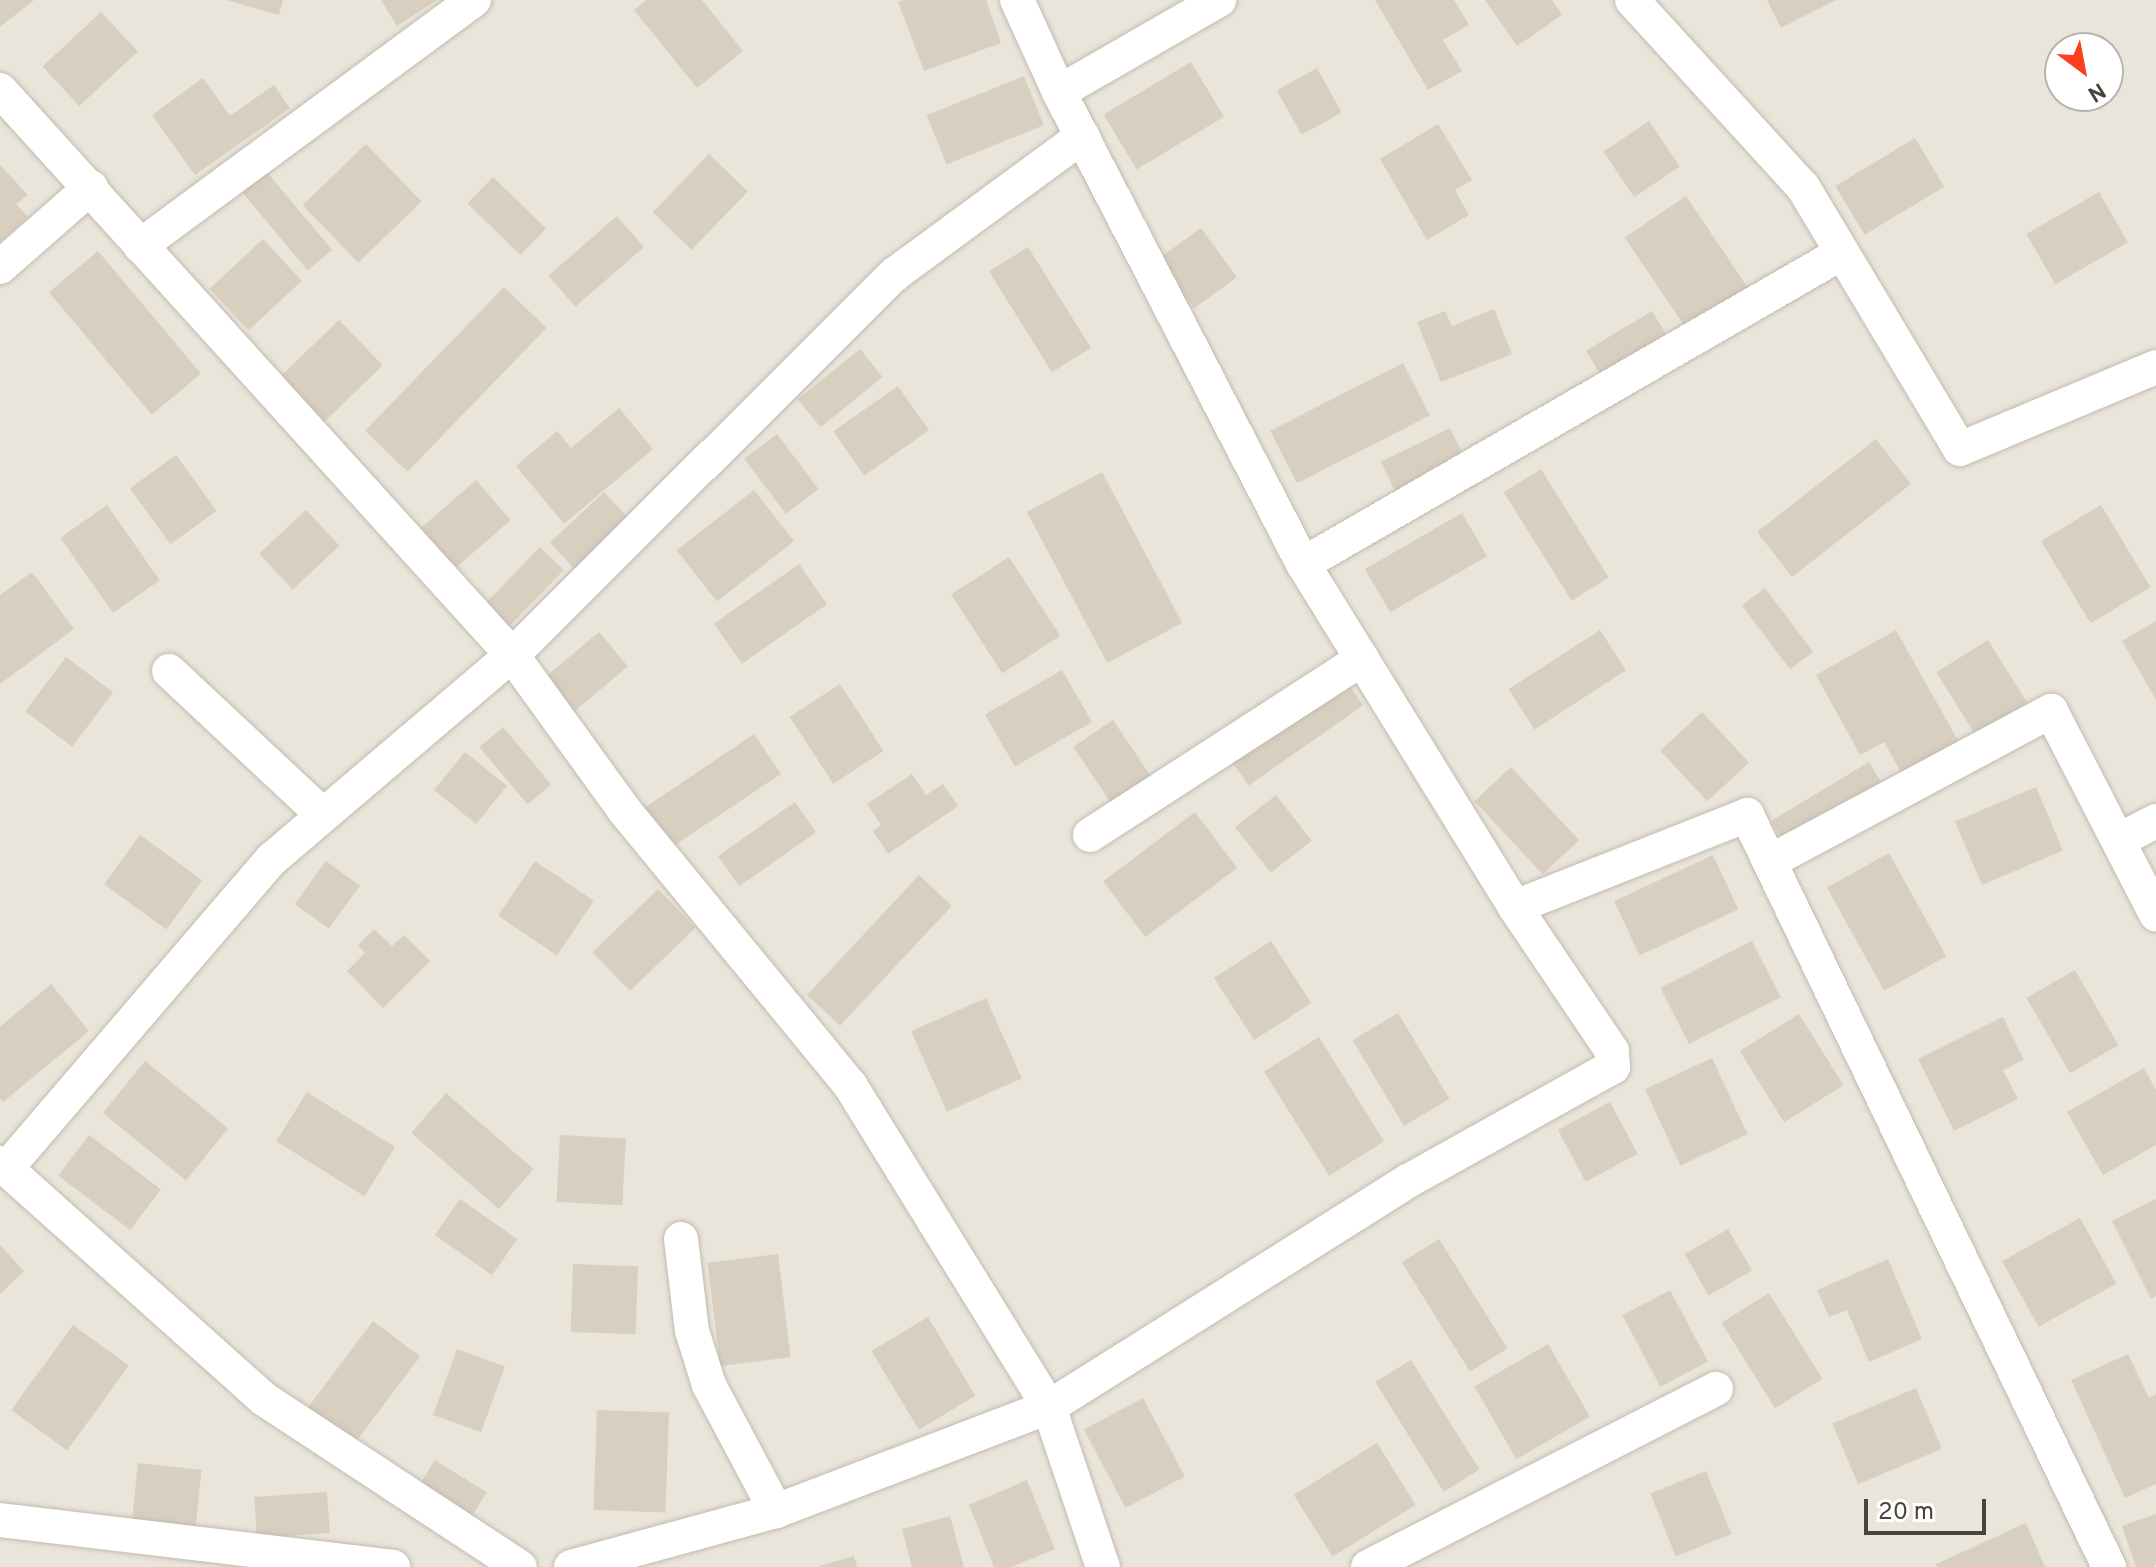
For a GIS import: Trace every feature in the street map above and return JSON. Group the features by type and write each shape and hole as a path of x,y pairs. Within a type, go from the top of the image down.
{"street":[{"path":"140,246 474,0"},
{"path":"571,1567 776,1511 1049,1407 1408,1181 1613,1067 1612,1051 1515,907 1303,564 1059,92 1017,0"},
{"path":"1059,92 1219,0"},
{"path":"1632,0 1803,187 1840,254 1960,449 2156,367"},
{"path":"0,90 512,655 624,810 850,1085 1049,1407 1103,1567"},
{"path":"520,1567 264,1399 3,1166 272,859 512,655 895,274 1083,136"},
{"path":"0,267 91,187"},
{"path":"1303,564 1840,254"},
{"path":"1090,835 1362,659"},
{"path":"169,671 322,814"},
{"path":"1771,861 2051,711 2156,914"},
{"path":"1515,907 1747,815 2109,1567"},
{"path":"2119,840 2156,821"},
{"path":"681,1239 692,1331 709,1385 776,1511"},
{"path":"1368,1567 1716,1389"},
{"path":"0,1520 393,1567"}],"shaded area":[{"path":"0,0 2156,0 2156,1567 0,1567"}],"building":[{"path":"0,0 34,0 0,27"},
{"path":"226,0 283,0 279,15"},
{"path":"381,0 437,0 397,26"},
{"path":"646,0 702,0 743,51 697,88 634,10"},
{"path":"986,0 1001,43 924,71 898,2"},
{"path":"1375,0 1454,0 1469,25 1443,40 1462,71 1428,90"},
{"path":"1485,0 1552,0 1562,15 1517,46"},
{"path":"1767,0 1836,0 1781,28"},
{"path":"101,12 138,51 79,106 42,67"},
{"path":"1191,62 1224,117 1137,169 1104,115"},
{"path":"1317,68 1342,113 1301,135 1277,90"},
{"path":"1024,76 1044,125 946,164 927,115"},
{"path":"203,78 230,116 274,85 290,108 195,175 152,115"},
{"path":"1649,121 1680,167 1634,197 1603,152"},
{"path":"1438,124 1472,180 1455,190 1469,215 1427,240 1380,159"},
{"path":"1915,138 1944,187 1865,235 1835,186"},
{"path":"366,144 422,202 358,263 303,205"},
{"path":"709,154 748,192 692,250 653,212"},
{"path":"0,165 28,195 16,204 28,217 0,242"},
{"path":"266,171 332,250 308,270 241,192"},
{"path":"493,177 546,228 521,255 467,204"},
{"path":"2099,192 2128,242 2055,284 2026,234"},
{"path":"1686,196 1752,294 1691,335 1625,237"},
{"path":"617,216 644,247 575,307 548,276"},
{"path":"1201,228 1237,277 1194,309 1158,259"},
{"path":"263,239 302,281 248,330 210,289"},
{"path":"1028,247 1091,348 1052,372 989,271"},
{"path":"98,251 201,374 152,415 49,292"},
{"path":"504,287 546,328 408,472 365,431"},
{"path":"1494,309 1512,354 1441,382 1417,322 1445,311 1452,326"},
{"path":"1652,311 1678,354 1612,394 1586,351"},
{"path":"339,320 383,365 319,427 275,382"},
{"path":"860,349 883,377 820,427 798,399"},
{"path":"1403,363 1430,416 1297,483 1270,431"},
{"path":"898,386 929,430 864,476 833,431"},
{"path":"619,408 653,449 564,524 516,466 557,431 571,448"},
{"path":"1450,428 1478,486 1409,519 1381,462"},
{"path":"777,434 819,489 786,514 744,459"},
{"path":"1876,439 1911,484 1792,577 1757,532"},
{"path":"176,455 217,511 170,544 130,489"},
{"path":"1541,469 1609,578 1572,601 1504,492"},
{"path":"1102,472 1182,623 1107,663 1027,512"},
{"path":"476,480 511,520 453,571 418,531"},
{"path":"754,490 794,541 717,602 677,550"},
{"path":"604,492 633,523 579,573 550,542"},
{"path":"107,505 160,580 113,613 60,538"},
{"path":"2101,505 2150,587 2090,623 2041,541"},
{"path":"306,510 339,546 293,589 259,554"},
{"path":"1462,513 1487,556 1390,612 1365,569"},
{"path":"540,547 564,570 506,630 482,607"},
{"path":"1009,557 1060,636 1002,673 951,595"},
{"path":"799,564 827,604 742,664 714,624"},
{"path":"32,572 74,629 0,684 0,595"},
{"path":"1765,588 1813,652 1790,669 1742,605"},
{"path":"2156,621 2156,700 2122,641"},
{"path":"1600,630 1626,670 1535,730 1509,689"},
{"path":"1896,630 1970,762 1913,794 1884,742 1860,755 1816,675"},
{"path":"599,632 628,666 573,713 544,678"},
{"path":"1988,640 2028,704 1976,736 1936,672"},
{"path":"66,657 113,693 72,747 25,711"},
{"path":"1062,670 1092,722 1015,766 985,714"},
{"path":"1342,675 1363,705 1249,786 1227,755"},
{"path":"840,684 884,751 833,784 790,717"},
{"path":"1702,712 1749,762 1707,801 1660,751"},
{"path":"1113,720 1152,777 1112,804 1073,747"},
{"path":"503,727 551,784 527,804 479,747"},
{"path":"754,734 781,774 671,848 645,808"},
{"path":"465,752 507,786 476,824 434,790"},
{"path":"1869,762 1890,797 1792,856 1771,821"},
{"path":"1511,767 1579,840 1543,874 1474,801"},
{"path":"912,774 926,795 943,784 958,806 888,854 873,831 881,825 867,804"},
{"path":"2036,787 2063,851 1982,885 1955,821"},
{"path":"1276,795 1312,841 1271,873 1235,827"},
{"path":"795,802 816,832 739,886 718,856"},
{"path":"1195,812 1237,868 1145,937 1103,881"},
{"path":"140,835 202,880 166,930 104,884"},
{"path":"1889,853 1946,956 1884,991 1827,887"},
{"path":"1713,855 1738,909 1640,955 1614,901"},
{"path":"326,861 360,886 329,929 295,904"},
{"path":"535,861 594,901 557,955 498,916"},
{"path":"919,875 952,906 840,1026 807,995"},
{"path":"658,889 696,928 630,991 593,952"},
{"path":"374,929 392,946 404,935 430,961 383,1008 347,971 365,953 358,945"},
{"path":"1271,941 1311,1003 1254,1040 1214,978"},
{"path":"1752,941 1781,997 1689,1044 1660,988"},
{"path":"2075,970 2118,1045 2070,1073 2027,998"},
{"path":"51,984 89,1031 3,1102 0,1098 0,1027"},
{"path":"986,998 1022,1078 947,1112 911,1031"},
{"path":"1398,1013 1450,1099 1404,1126 1353,1040"},
{"path":"1799,1014 1844,1085 1784,1122 1740,1051"},
{"path":"2003,1017 2024,1060 2003,1070 2018,1099 1954,1131 1918,1059"},
{"path":"1319,1037 1384,1141 1329,1176 1264,1071"},
{"path":"1712,1058 1747,1134 1680,1165 1645,1089"},
{"path":"145,1061 228,1128 186,1180 103,1113"},
{"path":"2144,1068 2156,1090 2156,1145 2103,1175 2067,1112"},
{"path":"307,1092 395,1147 364,1196 276,1141"},
{"path":"446,1093 534,1169 499,1209 411,1133"},
{"path":"1610,1102 1638,1154 1586,1182 1558,1130"},
{"path":"89,1135 161,1189 130,1230 58,1176"},
{"path":"560,1135 626,1138 622,1205 556,1202"},
{"path":"460,1199 517,1239 492,1275 435,1235"},
{"path":"2156,1199 2156,1296 2151,1299 2112,1221"},
{"path":"2080,1218 2116,1284 2039,1327 2002,1261"},
{"path":"1728,1229 1752,1271 1709,1296 1685,1254"},
{"path":"1439,1239 1507,1348 1470,1372 1402,1262"},
{"path":"0,1245 24,1271 0,1294"},
{"path":"778,1254 791,1357 720,1366 708,1263"},
{"path":"1888,1259 1922,1339 1869,1362 1847,1310 1829,1317 1817,1290"},
{"path":"573,1264 638,1266 636,1334 571,1332"},
{"path":"1670,1290 1708,1362 1660,1387 1622,1315"},
{"path":"1769,1293 1823,1379 1775,1408 1722,1323"},
{"path":"928,1317 975,1396 919,1430 871,1351"},
{"path":"373,1321 420,1357 352,1447 305,1411"},
{"path":"73,1325 129,1366 67,1451 11,1410"},
{"path":"1548,1344 1590,1417 1516,1459 1474,1386"},
{"path":"457,1349 505,1366 481,1432 433,1415"},
{"path":"2128,1354 2149,1398 2156,1394 2156,1484 2125,1498 2071,1380"},
{"path":"1411,1360 1479,1469 1444,1492 1375,1382"},
{"path":"1916,1388 1942,1449 1858,1484 1832,1424"},
{"path":"1143,1398 1185,1477 1126,1508 1084,1429"},
{"path":"597,1410 669,1413 665,1512 594,1510"},
{"path":"1377,1443 1416,1505 1333,1557 1294,1495"},
{"path":"435,1460 487,1492 466,1525 414,1493"},
{"path":"138,1463 202,1470 195,1532 131,1526"},
{"path":"1706,1471 1731,1534 1676,1557 1650,1493"},
{"path":"1027,1480 1055,1549 1011,1567 994,1567 969,1505"},
{"path":"327,1492 330,1533 257,1538 254,1497"},
{"path":"2156,1514 2156,1563 2154,1567 2136,1567 2122,1526"},
{"path":"950,1516 964,1567 912,1567 902,1529"},
{"path":"2026,1523 2045,1567 1937,1567 1936,1564"},
{"path":"854,1556 857,1567 819,1567 819,1566"}]}
